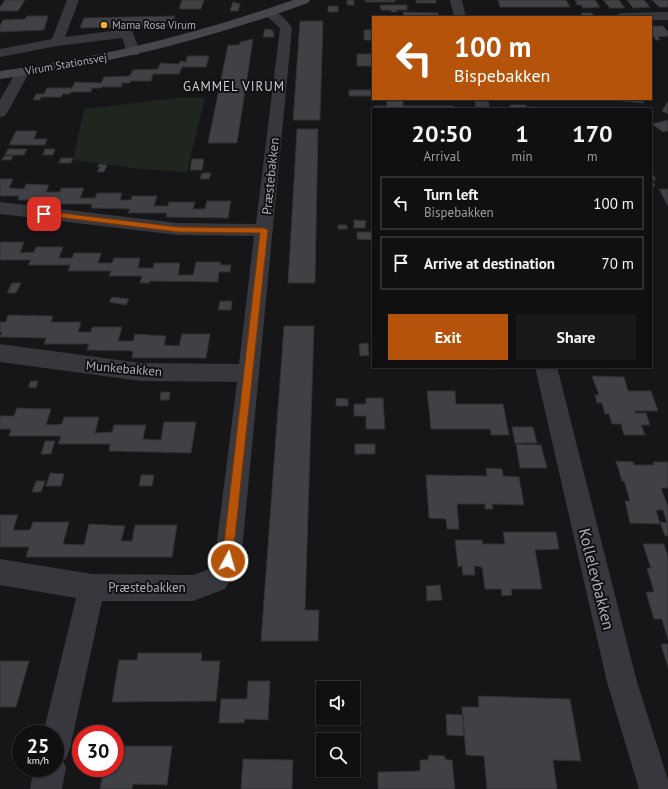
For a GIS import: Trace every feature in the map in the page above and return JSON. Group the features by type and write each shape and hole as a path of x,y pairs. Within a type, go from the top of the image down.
{"street":[{"name":"Virum Stationsvej","path":"57,42 73,0"},
{"name":"Virum Stationsvej","path":"0,75 22,73 133,52 183,40 269,13 304,0"},
{"path":"456,0 460,16"},
{"name":"Præstebakken","path":"60,725 92,587 193,588 216,580 228,561 286,28 269,13"},
{"path":"652,16 668,16"},
{"name":"Virum Stationsvej","path":"0,53 57,42 127,33 133,52"},
{"path":"0,113 22,73"},
{"path":"0,208 178,229 264,230"},
{"name":"Munkebakken","path":"0,353 141,372 248,373"},
{"name":"Kollelevbakken","path":"546,368 622,682 655,789"},
{"path":"0,572 92,587"},
{"path":"46,789 48,777"}],"shaded area":[{"path":"177,98 205,98 187,172 140,169 73,160 84,109"}],"building":[{"path":"5,0 25,0 18,11 0,11 0,7"},
{"path":"182,0 204,0 201,9 179,9"},
{"path":"347,0 354,0 354,5 347,5"},
{"path":"365,0 395,0 395,2 365,2"},
{"path":"416,0 436,0 436,3 416,3"},
{"path":"498,0 566,0 570,7 500,7"},
{"path":"575,0 595,0 600,7 583,8 581,5 577,5"},
{"path":"603,0 619,0 625,8 610,8"},
{"path":"627,0 644,0 650,7 633,8"},
{"path":"652,0 668,0 668,7 659,7"},
{"path":"233,2 240,4 238,11 230,11"},
{"path":"380,5 407,5 407,10 396,10 397,12 391,12 391,10 381,10"},
{"path":"328,6 338,6 338,12 328,12"},
{"path":"403,12 438,13 439,16 404,16"},
{"path":"581,13 592,13 594,16 582,16"},
{"path":"27,16 48,16 44,30 0,32 0,25 3,20 25,19"},
{"path":"175,16 173,26 80,28 84,18"},
{"path":"300,21 323,21 320,120 293,120"},
{"path":"652,26 663,26 668,32 668,36 658,37 660,40 656,40 652,34"},
{"path":"265,29 273,30 272,32 274,32 274,37 263,37"},
{"path":"364,30 372,30 372,40 364,40"},
{"path":"253,39 237,143 208,143 228,45 239,45 240,42"},
{"path":"357,54 372,54 372,66 357,66"},
{"path":"187,56 209,56 206,67 182,67 179,74 153,74 151,81 131,81 130,83 122,83 121,87 92,88 91,92 71,92 70,94 63,94 61,97 41,97 40,100 33,100 36,94 44,94 47,88 72,88 75,82 101,83 104,77 130,76 133,70 158,69 160,63 179,64 180,61 186,62"},
{"path":"349,90 371,90 372,96 349,96"},
{"path":"642,100 644,103 621,101"},
{"path":"386,101 403,101 403,106 454,106 454,108 374,108 374,106 387,106"},
{"path":"668,101 668,114 662,111"},
{"path":"510,105 526,105 526,107 535,107 535,108 511,108"},
{"path":"668,120 668,131 663,132 652,124"},
{"path":"297,129 318,129 315,283 288,283"},
{"path":"16,131 37,131 34,139 47,139 45,145 9,145"},
{"path":"8,149 27,149 24,155 5,155"},
{"path":"45,149 55,149 53,155 43,155"},
{"path":"4,156 13,156 11,160 2,160"},
{"path":"61,158 73,158 71,163 59,163"},
{"path":"192,159 204,159 202,170 190,170"},
{"path":"99,164 107,165 104,172 97,172 100,167 97,167"},
{"path":"202,173 211,173 209,179 200,179"},
{"path":"652,173 656,180 652,180"},
{"path":"0,179 13,179 9,188 24,189 26,184 49,185 46,192 60,192 61,188 84,188 80,198 95,198 97,193 122,193 120,200 131,200 132,196 157,196 154,206 168,206 169,202 195,202 193,209 205,209 207,201 231,201 228,218 166,217 167,213 128,213 130,209 91,208 92,204 54,204 56,200 18,200 19,196 0,196"},
{"path":"659,189 668,189 668,206"},
{"path":"354,220 366,221 365,228 354,228"},
{"path":"338,225 347,225 347,229 338,229"},
{"path":"357,232 372,232 372,240 357,239"},
{"path":"0,242 24,242 20,253 34,252 36,247 63,247 59,258 72,258 74,253 101,253 98,263 112,263 114,258 140,258 138,268 153,268 154,263 180,263 178,275 193,275 196,262 221,262 220,265 231,265 230,272 219,272 218,282 150,281 149,283 140,283 142,276 109,276 111,271 68,271 70,265 28,265 31,260 0,260"},
{"path":"12,283 21,283 16,293 7,293"},
{"path":"112,297 129,299 126,305 109,302"},
{"path":"220,301 232,301 231,310 218,310"},
{"path":"8,315 53,316 51,322 81,322 78,332 91,332 92,327 122,327 118,341 133,341 135,334 166,336 164,345 179,346 182,334 210,334 206,358 132,358 133,351 87,350 89,344 44,344 46,338 0,337 2,332 0,332 0,322 6,322"},
{"path":"284,326 314,326 305,610 319,610 318,641 261,641"},
{"path":"368,343 369,355 360,356 359,344"},
{"path":"454,368 497,368 497,369"},
{"path":"592,376 624,377 628,391 651,391 658,411 635,411 635,413 646,413 650,425 641,425 645,435 624,435 621,424 612,424 609,414 605,414 602,403 597,403 595,395 599,395"},
{"path":"31,381 38,381 36,388 28,387"},
{"path":"427,391 455,391 456,404 503,404 509,435 491,435 490,429 431,429"},
{"path":"161,392 170,392 169,400 160,400"},
{"path":"336,398 348,399 348,406 336,406"},
{"path":"366,398 383,398 385,429 366,429 366,416 354,416 354,404 366,404"},
{"path":"17,408 51,409 46,425 62,424 64,417 99,417 95,433 112,432 114,425 146,425 143,439 161,440 164,422 196,422 191,453 109,451 110,444 58,444 61,436 9,436 11,429 0,429 0,416 14,416"},
{"path":"512,427 533,427 537,443 515,443"},
{"path":"45,441 55,441 51,454 41,454"},
{"path":"355,444 375,444 375,454 355,454"},
{"path":"516,444 541,445 547,468 520,468"},
{"path":"616,461 633,462 634,465 654,465 653,462 668,462 668,488 661,488 668,507 668,536 665,536 660,522 667,523 663,510 656,510 660,524 630,523 625,501 630,501"},
{"path":"486,468 502,469 503,476 519,477 524,505 492,504 493,509 485,509 485,504 457,504 459,529 447,529 446,519 429,518 426,475 487,476"},
{"path":"50,473 64,474 61,486 46,486"},
{"path":"141,475 154,475 152,486 139,486"},
{"path":"36,481 45,481 41,492 32,492"},
{"path":"0,515 18,515 13,530 30,530 33,522 69,522 63,544 84,545 89,524 125,526 121,541 132,541 135,525 177,525 172,557 26,557 29,547 0,547"},
{"path":"503,532 556,532 559,549 535,550 542,589 511,589 512,595 502,596 501,589 485,589 482,567 474,566 475,575 463,575 462,566 458,567 455,540 482,540 483,544 505,544"},
{"path":"643,544 664,544 668,557 668,640 662,619 654,619 646,592 654,592 647,568 651,568"},
{"path":"440,585 442,600 427,601 426,586"},
{"path":"661,644 668,644 668,668"},
{"path":"138,653 202,653 201,661 220,661 216,701 112,702 119,660 137,660"},
{"path":"0,661 29,661 16,707 0,707"},
{"path":"248,681 270,681 268,720 245,719 244,723 219,723 221,699 247,699"},
{"path":"478,696 570,699 581,761 553,760 557,789 487,789 484,756 466,755 462,707 479,707"},
{"path":"446,714 463,715 464,736 447,735"},
{"path":"124,746 172,746 167,785 133,784 132,789 100,789 102,777 124,777"},
{"path":"429,755 444,756 446,760 452,760 455,789 378,789 378,772 420,771 420,760 428,760"},
{"path":"243,759 293,760 292,789 241,789"}],"place":[{"name":"Mama Rosa Virum","path":"104,25"}],"district":[{"name":"GAMMEL VIRUM","path":"234,86"}],"route":[{"path":"44,214 178,229 264,230 228,561"}]}
